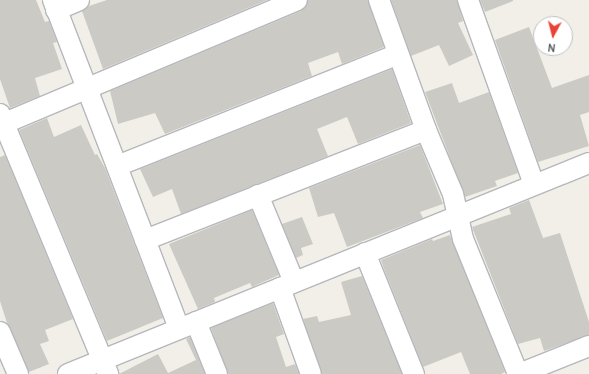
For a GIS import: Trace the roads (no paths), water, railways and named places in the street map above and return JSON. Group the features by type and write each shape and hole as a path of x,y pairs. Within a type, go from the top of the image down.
{"street":[{"path":"79,0 54,5 145,240 188,325 217,374"},
{"path":"105,367 1,121 87,88 297,0"},
{"path":"379,0 426,130 453,194 463,239 519,374 589,346"},
{"path":"468,0 534,184"},
{"path":"117,166 398,54"},
{"path":"145,240 426,130"},
{"path":"68,374 105,367 188,325 589,163"},
{"path":"258,195 287,285 311,374"},
{"path":"365,253 414,374"},
{"path":"0,332 18,374"}]}
